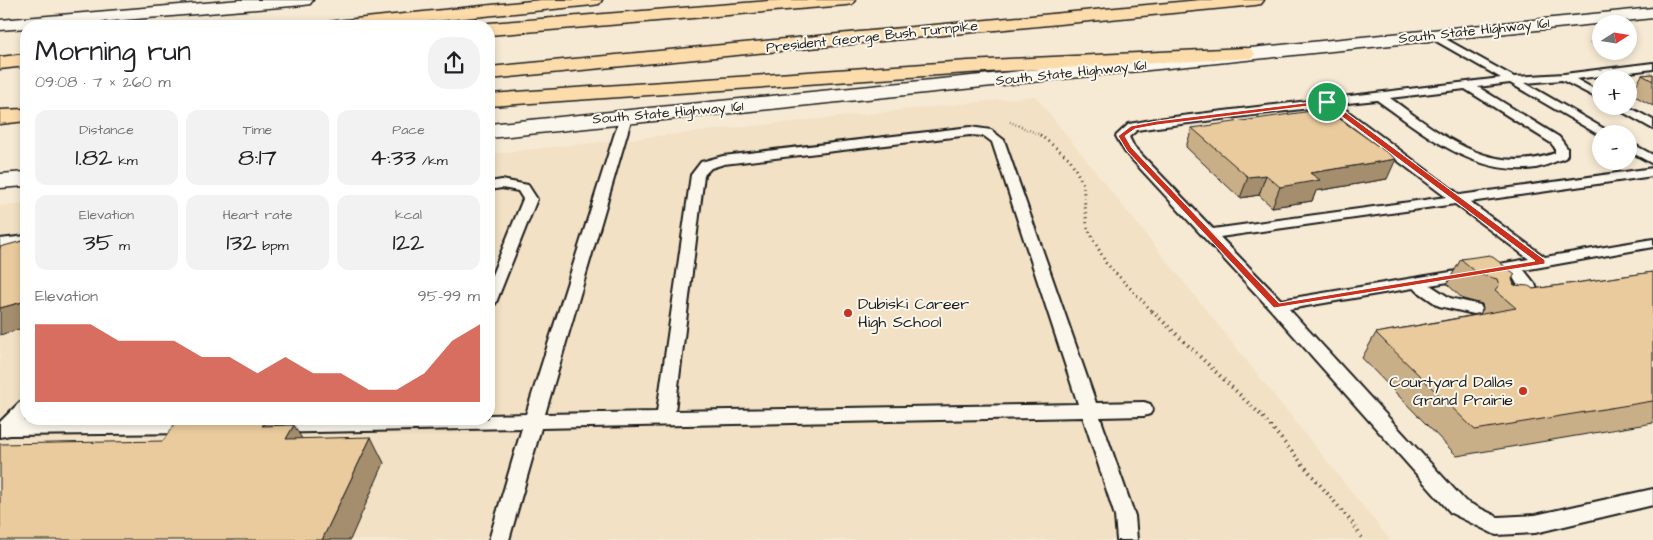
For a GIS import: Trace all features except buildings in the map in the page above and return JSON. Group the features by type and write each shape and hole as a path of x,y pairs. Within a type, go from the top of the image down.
{"highway":[{"path":"395,20 593,0"},
{"path":"495,29 846,0"},
{"name":"President George Bush Turnpike","path":"495,71 1254,0"},
{"path":"495,100 968,67 1245,54"},
{"path":"0,63 20,61"},
{"path":"0,69 20,67"},
{"path":"0,117 20,115"},
{"path":"0,133 20,131"}],"main road":[{"path":"61,20 304,0"},
{"path":"1601,15 1624,0"},
{"name":"South State Highway 161","path":"1634,15 1653,13"},
{"name":"South State Highway 161","path":"495,130 865,95 1592,19"},
{"path":"0,25 20,23"},
{"path":"0,181 20,179"}],"lane":[{"path":"1433,35 1592,125"},
{"path":"1653,66 1564,77 1512,80 1378,95 1157,123 1133,127 1122,136 1129,149 1277,306 1458,507 1496,526 1535,524 1653,497"},
{"path":"1564,77 1592,93"},
{"path":"1378,95 1435,135 1490,162 1530,165 1550,161 1561,155 1561,148 1555,140 1466,85"},
{"path":"1327,102 1542,262"},
{"path":"1636,115 1653,124"},
{"path":"499,540 626,117"},
{"path":"666,419 698,175 706,165 723,160 970,132 986,133 998,140 1125,516 1127,540"},
{"path":"1637,151 1653,160"},
{"path":"1209,234 1653,172"},
{"path":"495,185 502,184 523,188 530,199 495,285"},
{"path":"0,243 20,241"},
{"path":"1277,306 1653,243"},
{"path":"1506,305 1531,295 1514,267"},
{"path":"1416,283 1445,302 1474,309"},
{"path":"495,422 1144,409"},
{"path":"4,431 20,413"},
{"path":"247,426 285,425"},
{"path":"4,431 209,426"}],"path":[{"path":"1587,41 1592,44"},
{"path":"1005,120 1022,125 1044,136 1070,159 1082,184 1087,226 1106,262 1163,322 1261,415 1354,525 1363,540"}],"shaded area":[{"name":"Dubiski Career High School","path":"1035,96 1390,540 0,540 0,206 20,204 20,425 495,425 495,153"}],"place":[{"name":"Dubiski Career High School","path":"848,313"},
{"name":"Courtyard Dallas Grand Prairie","path":"1523,391"}],"route":[{"path":"1327,102 1542,262 1277,306 1129,149 1122,136 1133,127 1157,123 1327,102"}]}
